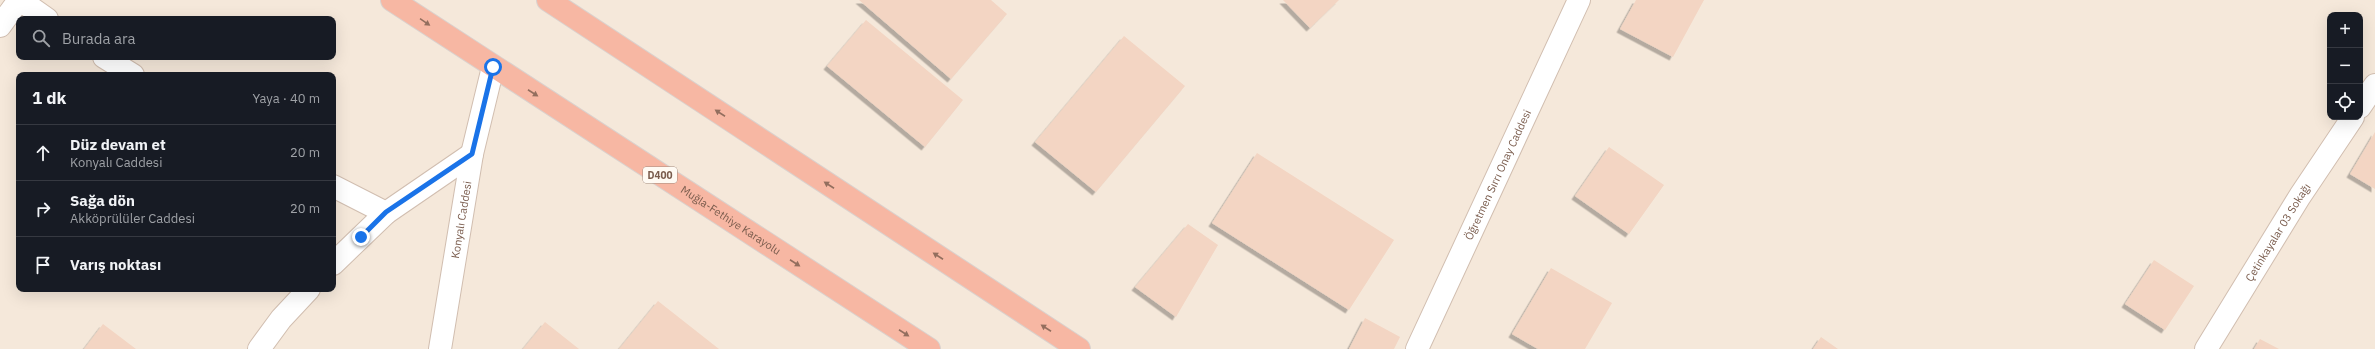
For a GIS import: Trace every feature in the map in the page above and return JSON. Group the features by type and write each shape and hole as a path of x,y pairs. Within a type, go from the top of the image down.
{"highway":[{"name":"Muğla-Fethiye Karayolu","path":"392,0 929,349"},
{"path":"548,0 1079,349"}],"street":[{"path":"0,26 19,0 43,16"},
{"name":"Öğretmen Sırrı Onay Caddesi","path":"1417,349 1579,0"},
{"path":"109,60 128,72"},
{"name":"Konyalı Caddesi","path":"440,349 472,154 493,67"},
{"path":"2363,103 2375,85"},
{"name":"Çetinkayalar 03 Sokağı","path":"2206,349 2300,196 2352,120"},
{"path":"336,261 386,212 472,154"},
{"path":"336,187 386,212"},
{"path":"259,349 281,319 306,292"}],"shaded area":[{"path":"0,0 2375,0 2375,349 0,349"}],"building":[{"path":"859,0 991,0 1007,14 951,79"},
{"path":"1283,0 1339,0 1310,28"},
{"path":"1636,0 1704,0 1673,57 1620,29"},
{"path":"866,20 963,100 925,147 827,66"},
{"path":"1124,36 1185,86 1096,192 1035,142"},
{"path":"2375,132 2375,189 2350,174"},
{"path":"1609,147 1664,185 1629,234 1575,196"},
{"path":"1257,153 1394,240 1349,310 1212,223"},
{"path":"1188,224 1218,245 1176,317 1135,287"},
{"path":"2154,260 2194,286 2165,330 2125,304"},
{"path":"1551,268 1612,303 1585,349 1538,349 1512,334"},
{"path":"658,301 719,349 619,349"},
{"path":"1365,318 1400,337 1394,349 1349,349"},
{"path":"545,322 579,349 523,349"},
{"path":"103,324 136,349 84,349"},
{"path":"1821,337 1838,349 1813,349"},
{"path":"2260,339 2279,349 2254,349"}],"route":[{"path":"361,237 386,212 472,154 493,67"}]}
